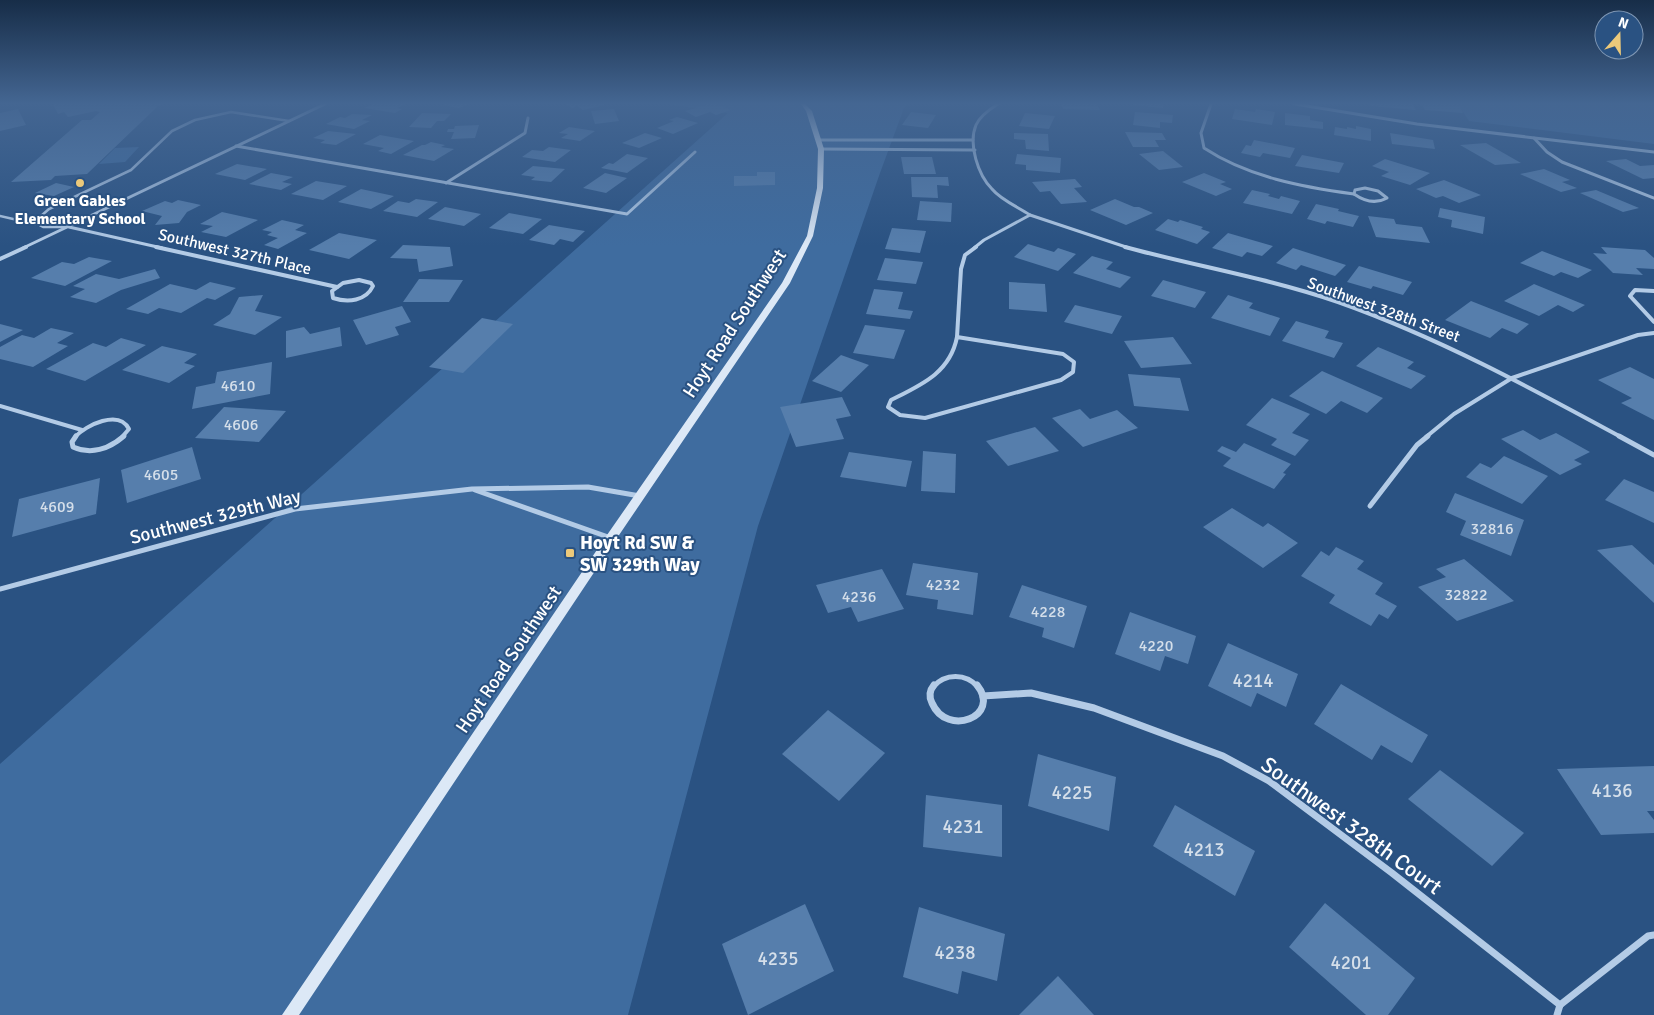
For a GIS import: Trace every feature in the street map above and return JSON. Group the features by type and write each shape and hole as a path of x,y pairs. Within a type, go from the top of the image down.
{"main road":[{"name":"Hoyt Road Southwest","path":"290,1015 611,538 786,283 810,236 820,188 821,151"}],"street":[{"path":"0,259 225,151"},
{"path":"266,151 627,214 695,152"},
{"path":"446,183 496,151"},
{"name":"Southwest 328th Street","path":"975,151 981,176 993,190 1030,215 1129,248 1335,301 1457,349 1654,454"},
{"path":"1208,151 1217,158 1242,168 1281,180 1354,194 1369,201 1381,201 1387,198 1383,193 1365,188 1355,190 1354,194"},
{"path":"1546,151 1562,162 1654,198"},
{"path":"956,337 1063,354 1074,362 1073,372 1061,380 925,418 893,413 888,407 890,400 926,381 945,367 954,353 960,278 965,255 984,240 1030,215"},
{"name":"Southwest 327th Place","path":"69,227 337,287 343,283 359,280 366,281 373,286 368,294 345,300 333,298 332,291 337,287"},
{"path":"1654,291 1635,290 1630,296 1654,322"},
{"path":"1370,506 1416,445 1454,414 1512,378 1638,335 1654,332"},
{"path":"0,406 82,430 97,423 114,420 127,424 129,429 119,441 109,446 86,451 72,447 72,442 82,430"},
{"name":"Southwest 329th Way","path":"0,589 295,508 472,489 588,487 640,497"},
{"name":"Southwest 329th Way","path":"472,489 611,538"},
{"path":"951,676 962,677 972,681 984,696 983,706 979,714 972,719 961,722 940,716 933,709 929,700 929,691 934,683 941,678 951,676"},
{"name":"Southwest 328th Court","path":"984,696 1031,693 1094,708 1223,756 1262,777 1392,873 1560,1005"},
{"path":"1558,1015 1560,1005 1648,936 1654,935"}],"lane":[{"path":"37,225 34,222 45,211 136,166 150,151"},
{"path":"0,216 43,227 69,227"}],"shaded area":[{"path":"112,151 135,151 125,162 99,164"},
{"path":"685,151 888,151 758,526 628,1015 0,1015 0,764"}],"building":[{"path":"46,151 111,151 87,174 55,176 51,180 11,182"},
{"path":"380,151 396,151 391,154"},
{"path":"410,151 450,151 434,161 403,155"},
{"path":"530,151 569,151 555,162 522,157"},
{"path":"1163,151 1183,167 1159,170 1139,154"},
{"path":"1242,151 1293,151 1290,158 1263,153 1260,157 1241,153"},
{"path":"1471,151 1501,151 1521,163 1495,165"},
{"path":"627,154 648,158 627,173 601,168 609,163 613,164"},
{"path":"1017,154 1061,158 1060,173 1026,170 1026,165 1015,164"},
{"path":"1302,155 1344,163 1339,173 1295,166"},
{"path":"901,157 932,157 936,174 904,174"},
{"path":"1385,159 1430,173 1410,185 1381,176 1389,172 1372,166"},
{"path":"1626,159 1640,166 1654,165 1654,178 1643,179 1606,161"},
{"path":"237,164 267,169 245,180 215,174"},
{"path":"533,166 565,169 551,182 531,180 535,177 521,175"},
{"path":"1544,169 1570,180 1562,182 1577,188 1561,192 1520,174"},
{"path":"757,172 775,172 775,185 734,186 734,176 757,176"},
{"path":"271,173 293,177 282,182 292,184 281,190 249,184"},
{"path":"605,173 627,178 606,193 583,188"},
{"path":"1204,173 1226,182 1220,184 1232,189 1216,196 1182,182"},
{"path":"911,177 948,177 949,186 937,185 938,198 912,197"},
{"path":"1075,179 1082,187 1074,188 1087,202 1061,204 1050,191 1040,192 1032,182"},
{"path":"1444,180 1481,195 1459,203 1443,196 1436,198 1416,189"},
{"path":"316,181 347,186 323,200 291,194"},
{"path":"56,183 74,187 54,196 35,193"},
{"path":"361,189 394,196 371,209 338,202"},
{"path":"1252,190 1270,194 1268,196 1279,199 1281,196 1300,201 1292,214 1243,203"},
{"path":"1596,190 1639,208 1623,212 1580,193"},
{"path":"416,199 438,202 417,217 383,211 398,201 409,203"},
{"path":"1115,199 1153,213 1126,225 1090,210"},
{"path":"178,200 201,205 187,212 179,223 155,225 162,216 142,211 165,201 172,203"},
{"path":"920,201 952,203 951,222 917,220"},
{"path":"1316,204 1359,216 1353,227 1327,221 1325,224 1307,219"},
{"path":"445,207 481,214 464,226 428,219"},
{"path":"1440,208 1485,217 1483,234 1451,227 1452,220 1438,217"},
{"path":"222,212 258,220 226,237 201,232 213,226 200,224"},
{"path":"509,213 542,219 523,234 489,228"},
{"path":"1368,216 1394,219 1396,224 1422,227 1430,243 1376,237"},
{"path":"1168,219 1178,222 1180,220 1203,227 1201,229 1210,232 1197,244 1155,230"},
{"path":"282,220 304,225 295,230 307,233 278,249 264,245 278,238 267,235 272,232 262,230"},
{"path":"549,225 585,231 573,242 560,239 554,245 529,240"},
{"path":"892,228 926,231 920,253 885,249"},
{"path":"339,233 377,240 349,259 309,250"},
{"path":"1228,233 1273,246 1262,256 1247,252 1242,257 1212,248"},
{"path":"1028,244 1054,252 1058,248 1076,254 1058,271 1014,257"},
{"path":"403,245 450,247 453,266 419,272 417,259 390,258"},
{"path":"1601,247 1645,250 1654,258 1654,269 1636,268 1643,275 1613,273 1593,253 1607,254"},
{"path":"1293,248 1346,265 1335,276 1301,265 1296,270 1276,263"},
{"path":"1542,251 1592,270 1578,278 1561,272 1554,276 1520,263"},
{"path":"1092,256 1113,262 1106,269 1131,277 1120,288 1073,273"},
{"path":"89,257 112,261 65,286 31,278 62,262 74,264"},
{"path":"885,258 923,262 916,284 877,280"},
{"path":"1359,266 1412,282 1403,295 1373,286 1371,289 1347,282"},
{"path":"155,269 160,278 121,290 96,303 70,297 85,289 73,286 96,274 119,279"},
{"path":"419,279 463,280 449,302 403,302"},
{"path":"1163,280 1206,292 1195,308 1151,296"},
{"path":"210,282 236,288 215,300 207,298 181,313 159,308 148,314 126,309 170,284 196,290"},
{"path":"1009,282 1045,284 1047,312 1009,309"},
{"path":"1534,284 1585,305 1573,312 1558,305 1539,316 1504,301"},
{"path":"874,289 903,292 898,309 913,311 910,319 866,314"},
{"path":"263,295 255,311 282,317 255,335 213,325 230,314 239,297"},
{"path":"1228,295 1253,303 1249,308 1280,318 1270,336 1211,318"},
{"path":"1471,301 1529,324 1517,334 1502,328 1490,338 1445,320"},
{"path":"1075,305 1122,316 1112,334 1064,322"},
{"path":"402,306 411,322 395,327 399,335 366,345 353,320"},
{"path":"482,318 513,324 463,373 429,367"},
{"path":"1296,321 1329,331 1325,338 1343,343 1334,358 1282,341"},
{"path":"0,324 23,330 0,342"},
{"path":"865,325 905,330 894,359 853,353"},
{"path":"304,327 310,334 340,327 342,346 286,358 286,331"},
{"path":"51,328 74,333 57,343 68,346 33,367 0,359 0,347 22,335 34,338"},
{"path":"1173,337 1192,364 1141,368 1124,341"},
{"path":"121,338 146,345 85,381 46,369 93,343 106,347"},
{"path":"162,346 197,354 184,363 195,366 169,383 122,370"},
{"path":"1378,347 1414,362 1407,368 1426,376 1411,389 1356,366"},
{"path":"841,355 869,365 841,392 812,381"},
{"path":"272,362 270,394 192,409 196,387 215,383 217,372"},
{"path":"1630,367 1654,379 1654,420 1621,403 1632,398 1598,380"},
{"path":"1322,371 1383,398 1367,413 1341,401 1326,414 1289,396"},
{"path":"1128,374 1180,378 1189,411 1134,406"},
{"path":"842,397 851,416 836,419 844,439 796,447 780,407"},
{"path":"1272,398 1310,414 1292,433 1309,440 1295,456 1271,445 1277,439 1246,425"},
{"path":"224,407 286,411 259,442 195,438"},
{"path":"1080,409 1090,419 1117,410 1138,428 1083,447 1052,418"},
{"path":"1035,427 1059,451 1008,466 986,441"},
{"path":"1523,430 1540,440 1556,433 1590,452 1574,460 1582,464 1560,475 1501,439"},
{"path":"1244,443 1291,464 1283,473 1286,474 1274,489 1223,466 1231,458 1217,451 1222,446 1236,452"},
{"path":"192,447 201,479 127,503 121,470"},
{"path":"923,451 956,454 955,493 921,491"},
{"path":"849,452 912,461 906,487 840,477"},
{"path":"1504,456 1548,476 1522,504 1466,477 1480,463 1491,468"},
{"path":"100,478 96,514 12,537 19,499"},
{"path":"1624,479 1654,492 1654,523 1605,500"},
{"path":"1455,493 1524,520 1511,556 1460,535 1466,521 1446,512"},
{"path":"1232,508 1263,527 1268,523 1298,543 1263,568 1203,527"},
{"path":"1632,545 1654,565 1654,603 1597,550"},
{"path":"1336,547 1364,561 1357,569 1383,583 1375,594 1397,606 1388,619 1379,614 1371,626 1329,603 1335,595 1301,576 1321,551 1329,556"},
{"path":"1464,559 1514,601 1457,621 1418,587 1446,577 1436,569"},
{"path":"913,563 978,573 973,615 937,609 938,600 906,595"},
{"path":"882,569 904,609 858,622 851,607 828,613 816,585"},
{"path":"1022,585 1087,606 1074,648 1042,637 1044,628 1009,617"},
{"path":"1130,612 1196,636 1188,664 1165,656 1160,671 1115,654"},
{"path":"1228,643 1298,674 1286,707 1257,693 1251,707 1208,686"},
{"path":"1341,684 1428,735 1412,763 1381,745 1372,760 1314,724"},
{"path":"828,710 885,753 839,801 782,754"},
{"path":"1038,754 1116,777 1109,831 1028,806"},
{"path":"1654,766 1654,811 1647,811 1654,820 1654,833 1601,835 1557,769"},
{"path":"1440,770 1524,833 1492,866 1408,799"},
{"path":"926,795 1002,805 1002,857 923,847"},
{"path":"1175,805 1255,851 1235,896 1153,846"},
{"path":"1325,903 1415,978 1388,1015 1366,1015 1289,947"},
{"path":"805,904 834,971 748,1015 722,944"},
{"path":"919,907 1005,934 997,981 962,971 958,994 903,977"},
{"path":"1058,976 1094,1015 1019,1015"}],"place":[{"name":"Green Gables Elementary School","path":"80,183"},
{"name":"Hoyt Rd SW & SW 329th Way","path":"570,553"}]}
